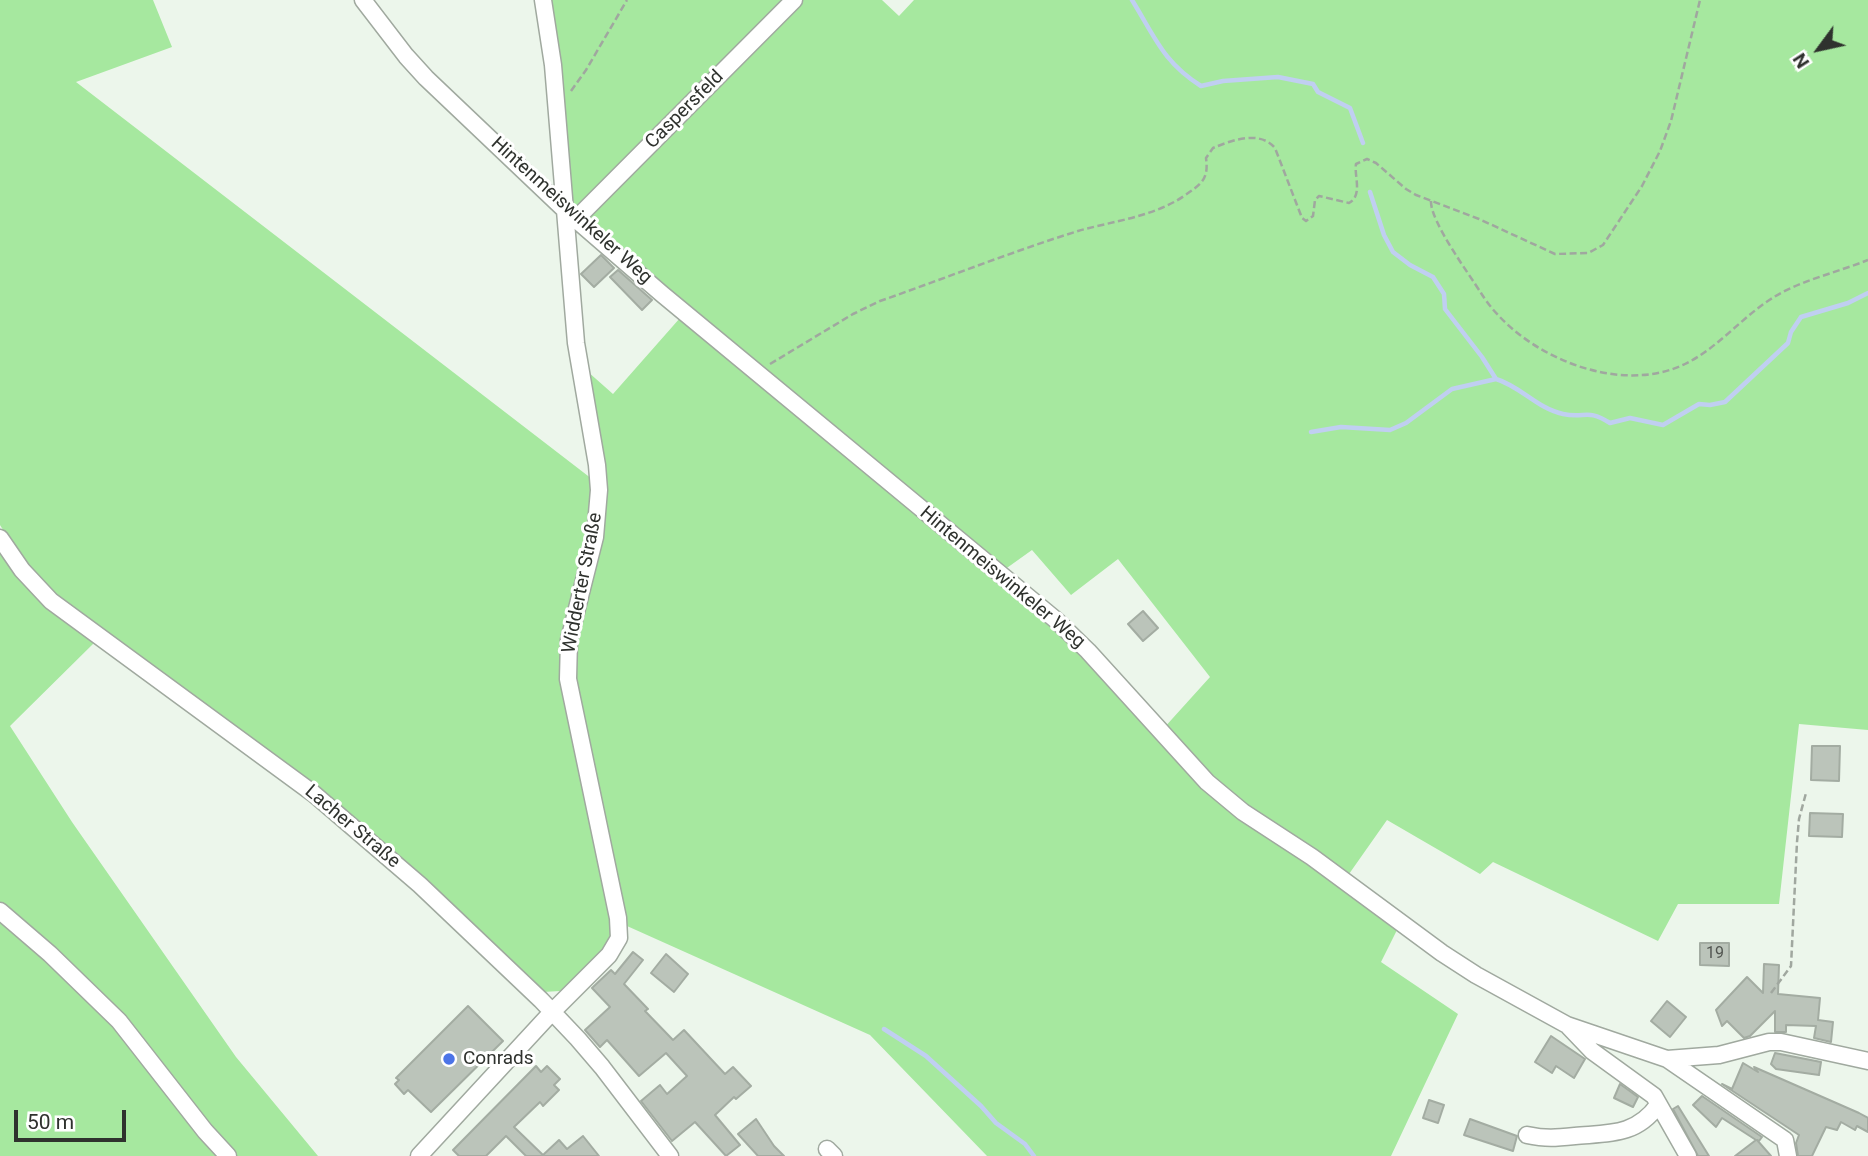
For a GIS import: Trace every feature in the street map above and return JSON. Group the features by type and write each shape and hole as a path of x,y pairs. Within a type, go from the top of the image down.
{"street":[{"name":"Hintenmeiswinkeler Weg","path":"363,0 406,57 426,78 571,215 756,374 1067,631 1184,758 1231,802 1312,856 1459,964 1518,1000 1567,1025 1667,1059 1785,1140 1788,1156"},
{"name":"Widderter Straße","path":"419,1156 552,1012 609,955 617,944 619,931 572,700 567,661 569,640 595,537 599,490 576,343 571,215 551,40 543,0"},
{"name":"Caspersfeld","path":"571,215 794,0"},
{"name":"Lacher Straße","path":"0,538 22,570 51,601 314,794 421,885 552,1012 603,1067 670,1156"},
{"path":"0,911 34,939 119,1021 205,1131 228,1156"},
{"path":"1567,1025 1592,1051 1650,1093 1688,1156"},
{"path":"1667,1059 1719,1055 1769,1042 1791,1044 1868,1061"},
{"path":"1527,1135 1549,1140 1618,1133 1643,1120 1658,1105"}],"path":[{"path":"557,107 586,70 626,0"},
{"path":"756,374 853,314 880,301 1078,232 1143,215 1170,204 1206,177 1207,155 1213,148 1259,138 1270,142 1279,155 1302,218 1306,221 1313,216 1315,201 1319,196 1349,202 1354,200 1357,194 1356,164 1364,159 1376,163 1406,189 1430,201 1479,219 1555,254 1567,256 1596,250 1615,231 1660,151 1671,121 1700,0"},
{"path":"1430,201 1436,222 1486,301 1508,327 1536,346 1569,362 1613,375 1648,375 1687,363 1776,296 1868,260"},
{"path":"1771,993 1791,965 1797,842 1806,793"}],"green space":[{"path":"0,0 153,0 172,47 76,82 592,479 593,513 563,641 610,906 611,933 603,951 560,991 543,992 426,885 62,601 23,562 0,525"},
{"path":"547,0 882,0 899,16 914,0 1868,0 1868,730 1799,724 1779,904 1678,904 1658,941 1493,862 1480,874 1387,820 1349,874 1245,808 1211,779 1163,729 1210,677 1118,559 1071,595 1032,550 1004,570 709,327 582,215 571,199"},
{"path":"680,318 1049,620 1206,789 1399,926 1381,962 1458,1014 1391,1156 987,1156 870,1035 627,926 575,682 574,654 603,529 587,371 613,394"},
{"path":"0,554 33,593 94,643 10,726 72,822 236,1057 318,1156 0,1156"}],"building":[{"path":"601,255 614,268 594,287 581,274"},
{"path":"618,270 652,300 642,310 610,277"},
{"path":"1143,611 1158,628 1143,641 1128,624"},
{"path":"1812,746 1840,746 1839,781 1811,780"},
{"path":"1810,813 1843,814 1842,837 1809,836"},
{"path":"1700,943 1729,943 1729,966 1700,965"},
{"path":"633,952 643,960 624,984 648,1009 645,1011 673,1040 684,1030 725,1074 733,1067 751,1086 715,1115 740,1145 726,1156 695,1122 672,1141 641,1101 660,1085 667,1094 687,1076 666,1053 639,1076 607,1040 600,1047 585,1030 610,1007 592,988 611,970 615,974"},
{"path":"666,954 688,974 674,992 651,973"},
{"path":"1764,964 1779,965 1778,994 1820,998 1818,1020 1833,1022 1831,1042 1814,1038 1816,1026 1786,1025 1786,1032 1775,1032 1775,1011 1750,1036 1744,1038 1727,1021 1722,1026 1716,1010 1747,977 1763,993"},
{"path":"1667,1001 1686,1017 1670,1037 1651,1021"},
{"name":"Conrads","path":"468,1006 503,1041 431,1112 408,1090 404,1094 395,1084 399,1080 396,1078"},
{"path":"1551,1036 1585,1059 1574,1078 1556,1066 1552,1073 1535,1062"},
{"path":"1775,1053 1821,1062 1819,1075 1776,1069 1771,1064"},
{"path":"1743,1063 1758,1072 1754,1067 1859,1113 1868,1118 1868,1132 1857,1126 1855,1130 1841,1122 1837,1130 1826,1127 1812,1156 1798,1156 1796,1143 1799,1135 1722,1084 1732,1089"},
{"path":"536,1066 541,1072 547,1066 560,1079 554,1085 559,1090 543,1106 540,1102 514,1127 543,1155 559,1140 567,1149 583,1136 599,1156 526,1156 506,1136 486,1156 459,1156 453,1150"},
{"path":"1620,1084 1638,1097 1633,1107 1614,1098"},
{"path":"1702,1096 1762,1137 1757,1140 1771,1156 1735,1156 1756,1140 1722,1118 1716,1127 1693,1105"},
{"path":"1429,1100 1444,1105 1438,1123 1423,1118"},
{"path":"1678,1106 1709,1156 1698,1156 1673,1109"},
{"path":"756,1119 784,1156 758,1156 738,1134"},
{"path":"1470,1119 1517,1136 1513,1151 1464,1135"}],"waterway":[{"path":"1132,0 1177,68 1201,86 1223,81 1278,77 1313,84 1318,92 1350,108 1363,143"},
{"path":"1370,192 1384,235 1393,252 1433,277 1444,294 1445,309 1496,379 1545,407 1563,414 1591,415 1610,423 1630,418 1663,425 1699,404 1725,402 1788,343 1791,332 1801,317 1848,303 1868,293"},
{"path":"1311,432 1341,427 1390,430 1406,423 1452,389 1496,379"},
{"path":"884,1029 926,1056 996,1123 1025,1144 1034,1156"}],"place":[{"name":"Conrads","path":"449,1059"}]}
